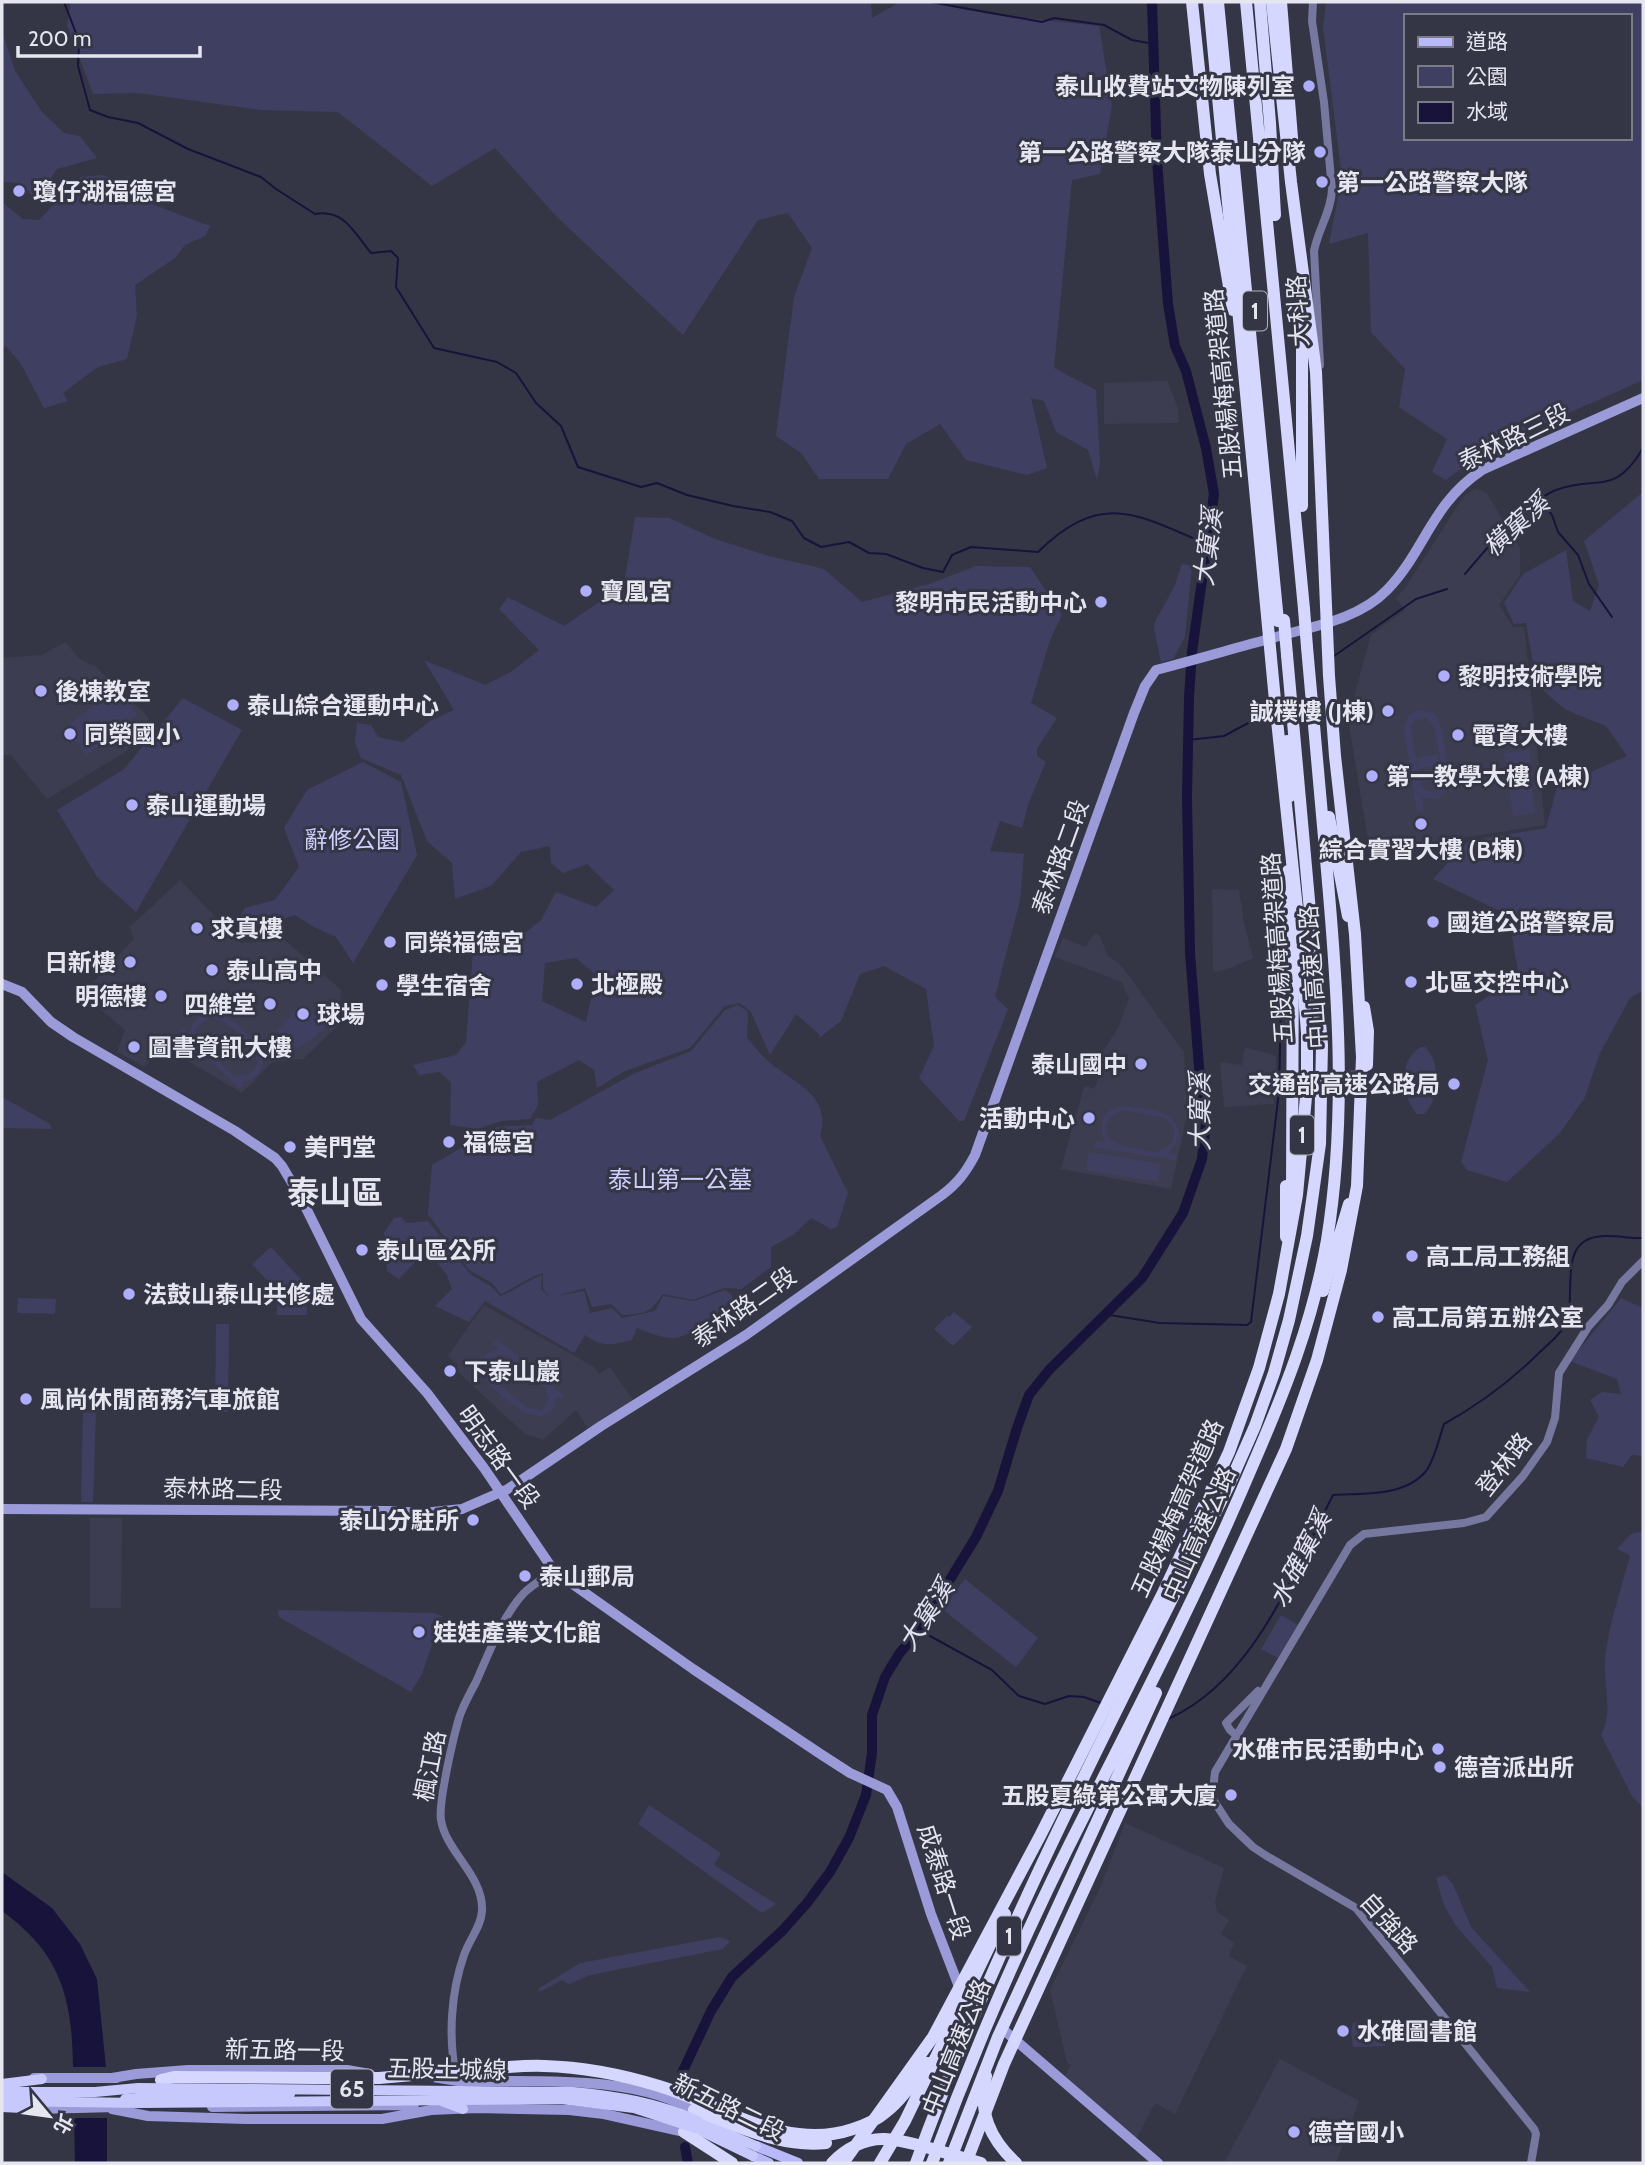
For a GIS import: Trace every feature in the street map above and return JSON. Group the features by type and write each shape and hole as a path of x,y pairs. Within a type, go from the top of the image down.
{"highway":[{"path":"1192,2 1210,174 1260,449"},
{"name":"五股楊梅高架道路","path":"843,2163 933,2037 1040,1836 1162,1595 1228,1452 1259,1368 1279,1294 1297,1195 1307,1086 1307,1033 1209,2"},
{"path":"1218,2 1260,449 1281,620"},
{"name":"中山高速公路","path":"916,2163 946,2079 1005,1943 1115,1708 1229,1485 1255,1426 1289,1320 1307,1236 1320,1144 1322,1045 1225,2"},
{"name":"中山高速公路","path":"932,2163 960,2088 1018,1951 1087,1810 1141,1716 1292,1373 1321,1268 1333,1198 1339,1130 1340,1049 1337,996 1302,573 1246,2"},
{"path":"1260,2 1273,156 1275,302"},
{"name":"1","path":"966,2163 1003,2064 1286,1449 1317,1360 1341,1270 1357,1186 1362,1097 1361,1012 1328,676 1316,372 1272,2"},
{"path":"1281,2 1302,253 1302,573"},
{"path":"1284,656 1289,803 1286,1283"},
{"path":"1255,1426 1283,1310 1293,1148 1293,891 1286,716"},
{"path":"1292,1373 1328,1280 1355,1180 1364,1128 1361,1076 1368,1031 1339,864 1317,758"},
{"path":"1292,1078 1310,1078"},
{"path":"880,2163 905,2121 954,2018 1115,1708 1222,1482 1272,1362"},
{"path":"949,2163 969,2108 1141,1716"},
{"path":"693,2123 782,2142 810,2145 855,2137 872,2131 891,2119 904,2105 954,2018"},
{"path":"161,2080 174,2077 379,2078 542,2066 659,2085 775,2130 810,2136 826,2135 867,2124 884,2114 912,2084 954,2018"},
{"path":"1002,2034 985,2081 987,2116 989,2130 999,2147 1016,2163"},
{"path":"2,2084 42,2079"},
{"path":"94,2096 329,2094 416,2087"},
{"name":"五股土城線","path":"2,2106 94,2096 138,2088 573,2092 615,2096 663,2108 754,2151"},
{"name":"五股土城線","path":"2,2092 94,2096"},
{"path":"349,2093 446,2101 463,2109"},
{"path":"2,2106 43,2109"},
{"path":"693,2123 732,2163"},
{"path":"832,2163 841,2153 861,2143 884,2139 982,2163"}],"main road":[{"name":"泰林路三段","path":"1168,667 1327,622 1359,610 1387,590 1446,502 1463,483 1482,470 1643,398"},
{"name":"泰林路二段","path":"2,1509 423,1513 462,1509 501,1493 601,1426 746,1335 961,1179 975,1154 1144,686 1156,670 1168,667"},
{"name":"明志路一段","path":"2,985 22,992 51,1022 66,1032 235,1131 275,1158 291,1179 361,1319 427,1393 501,1493 554,1571 693,1669 858,1777 883,1787"},
{"name":"成泰路一段","path":"883,1787 892,1796 897,1807 931,1914 961,1993"},
{"path":"1002,2034 1158,2163"},
{"name":"新五路一段","path":"109,2078 188,2070 347,2070 378,2076 433,2077 458,2081 558,2083"},
{"path":"2,2078 109,2078"},
{"name":"新五路一段","path":"109,2078 161,2080 174,2084 416,2087 458,2081"},
{"name":"新五路二段","path":"558,2083 618,2085 665,2097 693,2123 754,2151 798,2163"},
{"path":"43,2109 109,2109 148,2116 246,2119 382,2119 431,2109 463,2109"},
{"name":"新五路二段","path":"463,2109 569,2110 693,2123"},
{"name":"新五路二段","path":"754,2151 769,2163"}],"street":[{"name":"大科路","path":"1313,2 1312,21 1324,102 1332,190 1314,251 1319,312 1327,622"},
{"name":"登林路","path":"1276,1670 1250,1702 1226,1723 1237,1735 1355,1539 1364,1534 1479,1521 1493,1510 1523,1476 1547,1442 1555,1418 1559,1373 1588,1327 1608,1305 1622,1282 1643,1261"},
{"name":"楓江路","path":"463,2109 455,2073 452,2024 454,1995 464,1954 481,1921 482,1907 478,1889 443,1829 440,1818 445,1782 460,1714 497,1638 524,1593 554,1571"},
{"name":"自強路","path":"1237,1735 1215,1772 1212,1798 1220,1813 1253,1847 1356,1908 1534,2129 1536,2134 1531,2163"}],"shaded area":[{"path":"1167,381 1178,408 1179,423 1104,424 1104,383"},
{"name":"黎明技術學院","path":"1474,489 1487,494 1520,548 1520,575 1499,605 1513,627 1524,627 1545,825 1370,852 1348,719 1371,635 1405,610 1396,598 1464,496"},
{"name":"同榮國小","path":"65,642 81,660 95,666 149,718 127,751 47,799 11,755 2,755 2,658 42,655"},
{"name":"泰山高中","path":"180,880 241,943 285,940 341,990 338,1026 303,1059 272,1062 242,1093 161,1045 145,1067 117,1052 125,1030 82,994 134,939 130,927"},
{"path":"1212,889 1239,890 1253,958 1228,969 1213,972"},
{"name":"泰山國中","path":"1095,933 1099,935 1108,956 1120,964 1184,1052 1187,1114 1171,1189 1061,1169 1083,1090 1085,1086 1094,1089 1101,1072 1095,1069 1098,1059 1118,1028 1129,999 1122,982 1055,957 1063,938 1085,947"},
{"path":"1245,1047 1276,1056 1274,1104 1224,1107 1220,1062 1242,1065"},
{"path":"484,1305 594,1367 599,1374 610,1367 633,1400 588,1428 576,1410 543,1440 525,1434 455,1369 458,1365 448,1356"},
{"path":"90,1518 122,1518 121,1608 90,1608"},
{"path":"1125,1823 1224,1868 1215,1901 1217,1912 1229,1920 1221,1934 1234,1943 1229,1956 1247,1966 1175,2114 1155,2103 1136,2139 1064,2077 1071,2065 1067,2062 1050,1990 1100,1888"},
{"name":"德音國小","path":"1280,2059 1359,2101 1336,2163 1224,2163"}],"green space":[{"path":"71,2 871,2 872,18 900,2 931,2 988,14 1099,26 1112,106 1100,174 1072,180 1054,368 1096,390 1100,464 1097,480 1088,450 1056,432 1044,401 1031,398 1047,468 1027,475 966,460 940,424 906,444 888,479 819,479 801,453 776,436 794,297 812,248 788,213 758,220 683,335 557,217 495,148 432,186 338,112 261,110 138,93 93,94 67,25"},
{"path":"1326,2 1643,2 1643,380 1516,437 1446,480 1432,472 1447,439 1399,407 1405,369 1371,332 1368,233 1329,244 1342,177 1323,27"},
{"path":"2,31 15,71 42,112 64,133 80,136 97,158 57,169 36,200 21,186 2,182"},
{"path":"101,175 111,178 131,196 210,226 205,236 185,245 175,258 135,285 137,316 127,359 98,367 63,393 68,401 44,408 21,364 6,346 2,349 2,202 23,219 39,220 80,177"},
{"path":"1643,492 1643,990 1630,998 1600,1053 1584,1099 1559,1134 1507,1182 1467,1170 1461,1162 1488,1060 1475,1005 1519,976 1508,915 1433,879 1468,841 1546,828 1557,787 1627,756 1606,726 1566,710 1537,685 1526,623 1514,624 1504,603 1523,574 1566,550 1573,601 1590,611 1599,585 1584,541"},
{"path":"635,517 669,518 715,539 824,569 862,602 929,584 976,566 1030,567 1062,615 1050,640 1031,703 1057,718 1037,749 1037,756 1046,762 1029,802 1022,828 1000,821 990,851 1024,854 1020,900 995,997 1008,1009 964,1121 959,1121 919,1078 934,1046 926,989 884,966 860,974 841,1021 819,1038 820,1035 796,1014 770,1055 751,1012 740,1003 725,1006 690,1048 625,1071 597,1088 594,1070 579,1060 537,1082 538,1105 530,1119 501,1121 478,1129 450,1125 451,1082 439,1072 419,1075 413,1065 456,1055 466,1042 473,951 492,936 509,946 541,920 556,892 596,907 614,890 587,864 563,873 551,863 550,846 521,852 491,886 455,899 452,863 427,841 401,775 361,758 355,743 357,723 371,725 378,737 403,742 430,721 454,710 424,660 485,685 511,672 539,650 499,609 508,597 564,626 624,585","holes":["576,958 596,975 586,1022 542,1001 545,963"]},
{"path":"1182,564 1192,566 1185,637 1173,659 1161,662 1155,622 1175,585"},
{"path":"116,688 137,715 87,755 65,728"},
{"name":"泰山運動場","path":"183,698 242,730 136,912 97,877 57,810 123,770"},
{"path":"1419,710 1432,712 1437,716 1451,780 1447,791 1438,799 1422,798 1424,811 1417,812 1404,729 1409,715","holes":["1426,718 1434,726 1444,779 1441,788 1432,792 1425,790 1420,783 1442,779 1440,768 1419,772 1418,769 1440,765 1438,754 1417,758 1417,766 1411,729 1414,721"]},
{"path":"1529,750 1533,780 1507,783 1504,753"},
{"name":"辭修公園","path":"363,762 401,782 417,855 353,963 336,937 295,915 260,926 240,916 245,908 275,900 299,867 284,828 307,790"},
{"path":"1532,784 1535,813 1513,816 1509,787"},
{"name":"球場","path":"301,1003 326,1026 297,1048 277,1031"},
{"name":"泰山第一公墓","path":"738,1005 748,1012 747,1038 769,1062 809,1092 821,1110 820,1136 848,1193 837,1227 831,1229 811,1218 793,1235 771,1247 771,1267 741,1289 724,1288 693,1300 663,1294 647,1311 623,1315 611,1304 592,1307 585,1288 557,1296 584,1291 590,1313 612,1308 622,1318 655,1311 663,1296 694,1301 725,1290 732,1295 732,1301 682,1336 666,1337 637,1328 632,1340 608,1344 597,1342 585,1335 574,1353 485,1301 469,1322 435,1306 452,1289 447,1275 432,1256 422,1255 399,1279 387,1271 384,1233 394,1218 401,1217 406,1223 428,1221 470,1274 492,1287 500,1296 542,1275 541,1289 551,1299 543,1289 543,1273 501,1294 492,1283 469,1270 428,1214 432,1165 497,1127 532,1125 536,1118 550,1120 633,1074 691,1051 725,1010"},
{"path":"206,1011 222,1014 237,1024 263,1049 262,1066 257,1075 241,1082 244,1085 240,1089 180,1032 183,1029 189,1034 193,1023","holes":["209,1017 231,1027 252,1049 258,1063 251,1074 232,1074 200,1044 195,1030"]},
{"path":"1421,1047 1425,1047 1434,1062 1436,1091 1429,1108 1424,1114 1417,1114 1408,1097 1404,1079 1408,1061"},
{"path":"2,1097 50,1124 52,1129 2,1128"},
{"path":"1122,1106 1150,1110 1174,1121 1179,1139 1169,1153 1177,1155 1176,1160 1094,1147 1095,1141 1106,1143 1102,1131 1103,1120 1115,1108","holes":["1123,1110 1166,1118 1175,1131 1171,1145 1157,1152 1118,1144 1106,1133 1106,1125 1112,1115"]},
{"path":"1089,1152 1161,1164 1158,1182 1086,1170"},
{"path":"271,1247 306,1285 307,1315 277,1315 277,1291 252,1264"},
{"path":"18,1298 56,1299 55,1314 17,1313"},
{"path":"1621,1298 1643,1308 1643,1456 1632,1455 1623,1467 1586,1458 1587,1439 1599,1417 1590,1400 1602,1392 1621,1394 1617,1379 1570,1361"},
{"path":"954,1312 972,1327 953,1346 934,1329"},
{"path":"216,1324 229,1324 228,1412 215,1412"},
{"path":"497,1339 564,1396 561,1400 556,1397 552,1410 544,1416 522,1411 489,1384 483,1376 482,1367 484,1358 499,1349 493,1344","holes":["500,1354 509,1357 545,1387 549,1400 541,1410 528,1408 492,1378 488,1365 492,1358"]},
{"path":"83,1412 96,1413 93,1502 81,1502"},
{"path":"1643,1531 1643,1808 1632,1796 1601,1735 1607,1718 1607,1648 1630,1556 1617,1549 1631,1534"},
{"path":"965,1579 1038,1638 1016,1667 942,1609"},
{"path":"278,1610 433,1613 442,1616 422,1674 411,1692 279,1617"},
{"path":"1281,1615 1298,1625 1278,1658 1261,1649"},
{"path":"649,1805 721,1853 714,1865 776,1904 762,1913 638,1824"},
{"path":"1445,1875 1453,1884 1471,1927 1530,1992 1497,1988 1492,1967 1456,1926 1444,1905 1436,1878"},
{"path":"720,1937 730,1941 723,1949 590,1975 569,1984 562,1980 540,1992 538,1989 580,1963"},
{"path":"1353,2023 1388,2024 1385,2046 1353,2047 1351,2032"}],"water":[{"path":"2,1872 52,1908 80,1944 97,1979 106,2067 73,2067 66,1998 50,1961 38,1944 2,1911"},
{"path":"74,2118 107,2118 107,2163 75,2163"}],"waterway":[{"path":"64,2 79,41 78,66 90,110 138,123 188,149 261,177 315,214 325,213 341,219 371,253 391,251 398,258 396,287 434,348 497,362 516,373 536,403 561,426 578,467 641,487 657,483 687,495 770,512 792,521 804,538 821,547 849,542 869,553 886,554 923,568 943,572 952,555 971,547 1038,552 1061,532 1082,520 1102,514 1140,517 1209,545"},
{"path":"930,2 1042,22 1054,18 1104,25 1132,40 1154,44"},
{"name":"大窠溪","path":"682,2073 711,2011 732,1977 782,1931 807,1903 830,1872 849,1838 866,1795 872,1753 872,1715 885,1677 899,1654 919,1630 976,1537 998,1491 1029,1395 1049,1370 1142,1278 1183,1213 1202,1159 1206,1122 1201,1092 1190,953 1187,798 1192,652 1214,494 1206,448 1186,371 1175,346 1168,304 1157,161 1152,2"},
{"name":"橫窠溪","path":"1465,574 1519,515 1544,496 1570,486 1614,479 1633,463 1643,448"},
{"path":"1541,500 1552,515 1558,532 1578,555 1589,584 1612,617"},
{"name":"橫窠溪","path":"1334,656 1416,599 1447,589"},
{"name":"橫窠溪","path":"1188,740 1224,736 1250,722 1269,706"},
{"path":"1103,1314 1160,1323 1247,1325 1251,1322 1279,1092 1281,1000 1266,907"},
{"name":"水確窠溪","path":"1168,1719 1198,1702 1224,1679 1247,1652 1286,1590 1333,1495 1383,1492 1417,1479 1432,1461 1444,1424 1484,1400 1561,1331 1568,1317 1573,1258 1581,1244 1602,1236 1643,1238"},
{"name":"水確窠溪","path":"919,1630 992,1670 1019,1696 1045,1704 1069,1696 1084,1697 1101,1703"},
{"name":"大窠溪","path":"685,2147 688,2163"}],"tunnel":[{"path":"1310,1078 1355,1076"}],"place":[{"name":"泰山收費站文物陳列室","path":"1309,86"},
{"name":"第一公路警察大隊泰山分隊","path":"1320,152"},
{"name":"第一公路警察大隊","path":"1322,182"},
{"name":"瓊仔湖福德宮","path":"19,191"},
{"name":"寶凰宮","path":"586,591"},
{"name":"黎明市民活動中心","path":"1101,602"},
{"name":"黎明技術學院","path":"1444,676"},
{"name":"後棟教室","path":"41,691"},
{"name":"泰山綜合運動中心","path":"233,705"},
{"name":"誠樸樓 (J棟)","path":"1388,711"},
{"name":"同榮國小","path":"70,734"},
{"name":"電資大樓","path":"1458,735"},
{"name":"第一教學大樓 (A棟)","path":"1372,776"},
{"name":"泰山運動場","path":"132,805"},
{"name":"綜合實習大樓 (B棟)","path":"1421,824"},
{"name":"國道公路警察局","path":"1433,922"},
{"name":"求真樓","path":"197,928"},
{"name":"同榮福德宮","path":"390,942"},
{"name":"日新樓","path":"130,962"},
{"name":"泰山高中","path":"212,970"},
{"name":"北區交控中心","path":"1411,982"},
{"name":"北極殿","path":"577,984"},
{"name":"學生宿舍","path":"382,985"},
{"name":"明德樓","path":"161,996"},
{"name":"四維堂","path":"270,1004"},
{"name":"球場","path":"303,1014"},
{"name":"圖書資訊大樓","path":"134,1047"},
{"name":"泰山國中","path":"1141,1064"},
{"name":"交通部高速公路局","path":"1454,1084"},
{"name":"活動中心","path":"1089,1118"},
{"name":"福德宮","path":"449,1142"},
{"name":"美門堂","path":"290,1147"},
{"name":"泰山區公所","path":"362,1250"},
{"name":"高工局工務組","path":"1412,1256"},
{"name":"法鼓山泰山共修處","path":"129,1294"},
{"name":"高工局第五辦公室","path":"1378,1317"},
{"name":"下泰山巖","path":"450,1371"},
{"name":"風尚休閒商務汽車旅館","path":"26,1399"},
{"name":"泰山分駐所","path":"473,1520"},
{"name":"泰山郵局","path":"525,1576"},
{"name":"娃娃產業文化館","path":"419,1632"},
{"name":"水碓市民活動中心","path":"1438,1749"},
{"name":"德音派出所","path":"1440,1767"},
{"name":"五股夏綠第公寓大廈","path":"1231,1795"},
{"name":"水碓圖書館","path":"1343,2031"},
{"name":"德音國小","path":"1294,2132"}],"district":[{"name":"泰山區","path":"335,1192"}]}
